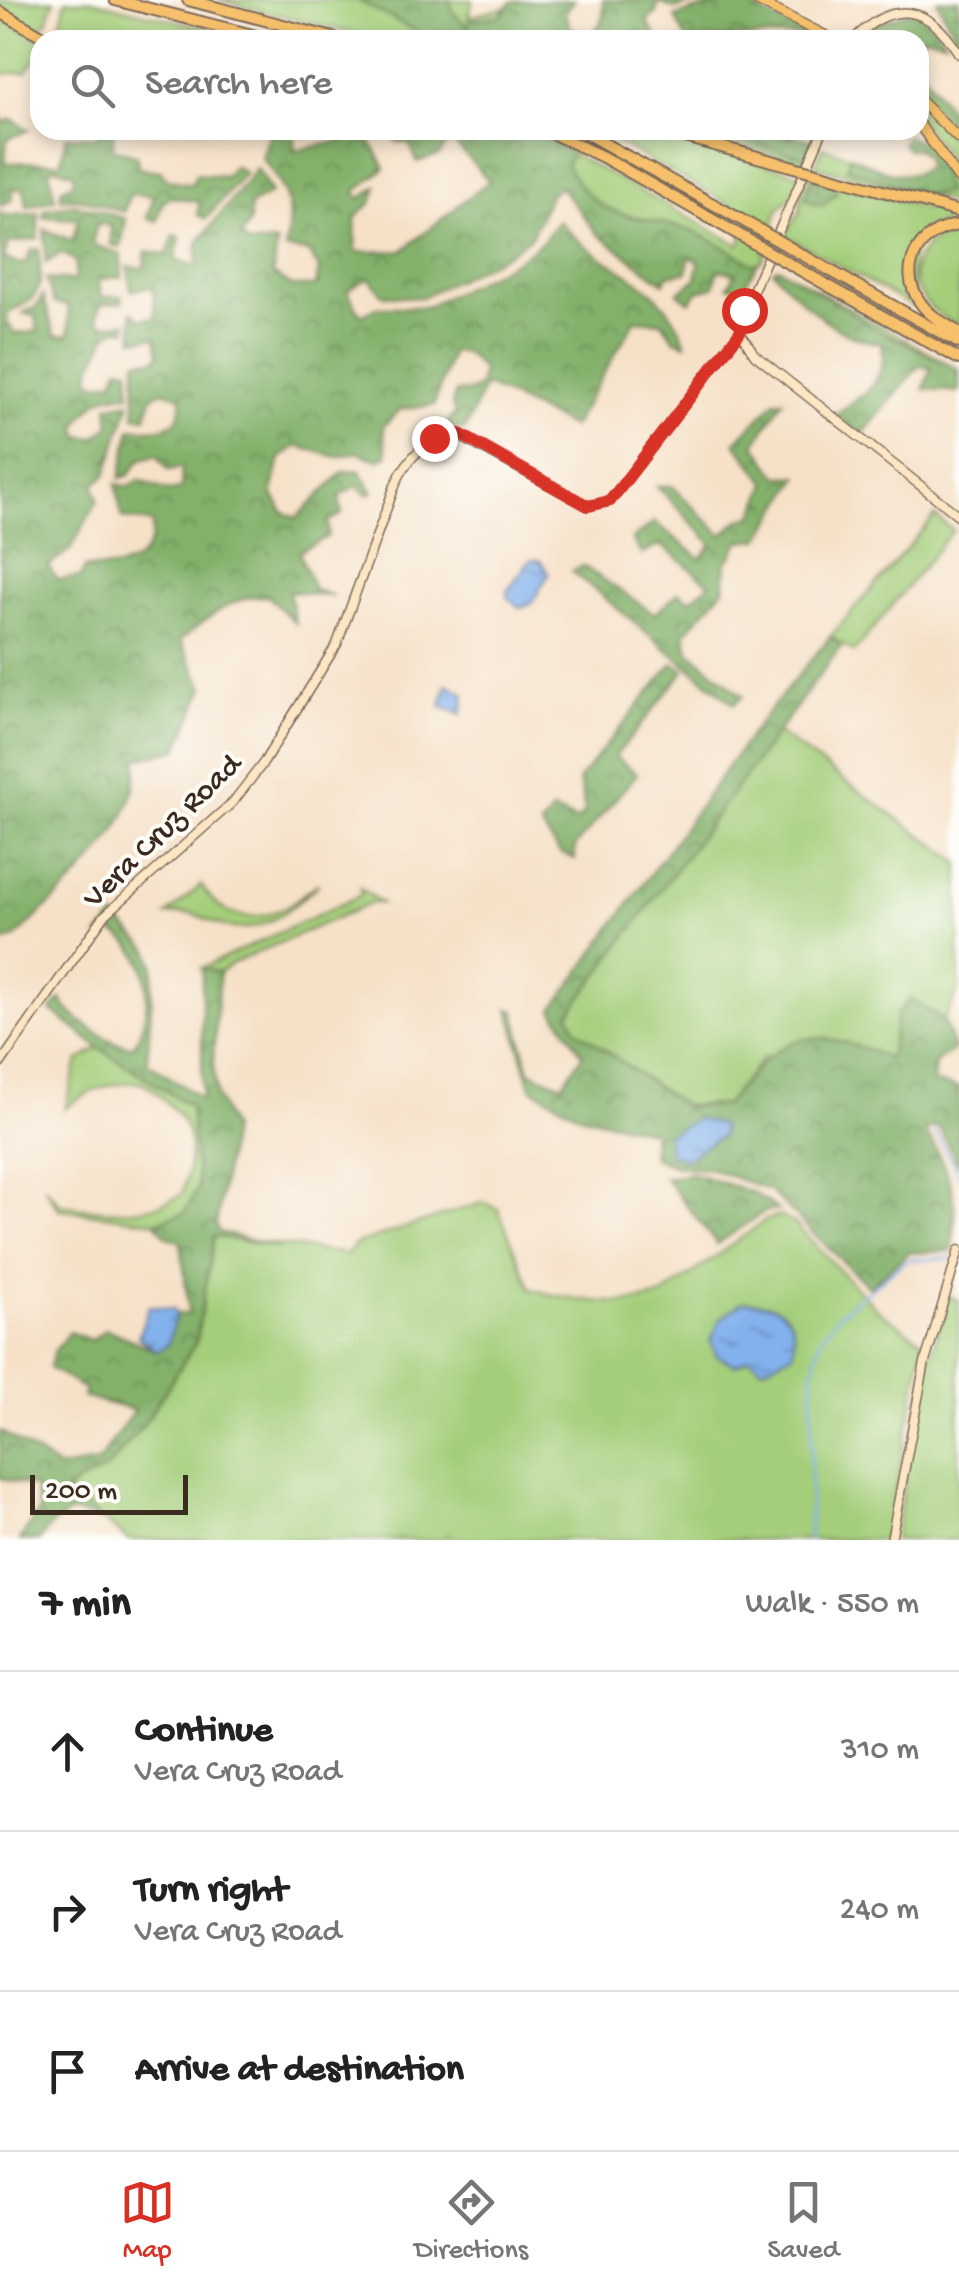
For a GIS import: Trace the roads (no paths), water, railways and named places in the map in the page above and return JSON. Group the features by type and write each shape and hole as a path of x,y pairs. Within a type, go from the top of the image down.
{"highway":[{"path":"115,0 233,30"},
{"path":"188,0 303,30"},
{"path":"0,12 32,30"},
{"path":"566,140 959,359"},
{"path":"598,140 959,343"},
{"path":"696,140 959,212"},
{"path":"959,225 927,236 910,269 921,304 959,332"}],"main road":[{"path":"755,0 814,30"},
{"path":"929,110 959,140"},
{"path":"929,138 959,179"}],"street":[{"path":"861,30 878,12 910,6 932,16 959,54"},
{"name":"Vera Cruz Road","path":"0,1064 104,916 232,802 262,766 332,654 396,483 411,460 438,436 454,433 588,506 602,506 610,501 740,332 744,310 819,140"},
{"path":"740,332 755,355 959,516"},
{"path":"891,1540 922,1374 959,1251"}],"water":[{"path":"530,560 540,560 549,574 531,604 521,608 507,597 507,591"},
{"path":"447,684 465,694 462,714 441,706"},
{"path":"697,1119 721,1125 722,1135 686,1159 670,1154 667,1135"},
{"path":"742,1302 767,1304 784,1313 793,1329 793,1353 763,1368 750,1358 735,1365 716,1355 711,1341 720,1319"},
{"path":"149,1306 173,1309 176,1314 168,1344 157,1351 138,1337"}],"waterway":[{"path":"934,1130 959,1175"},
{"path":"809,1540 813,1376 819,1342 837,1316 906,1260 952,1258"}]}
